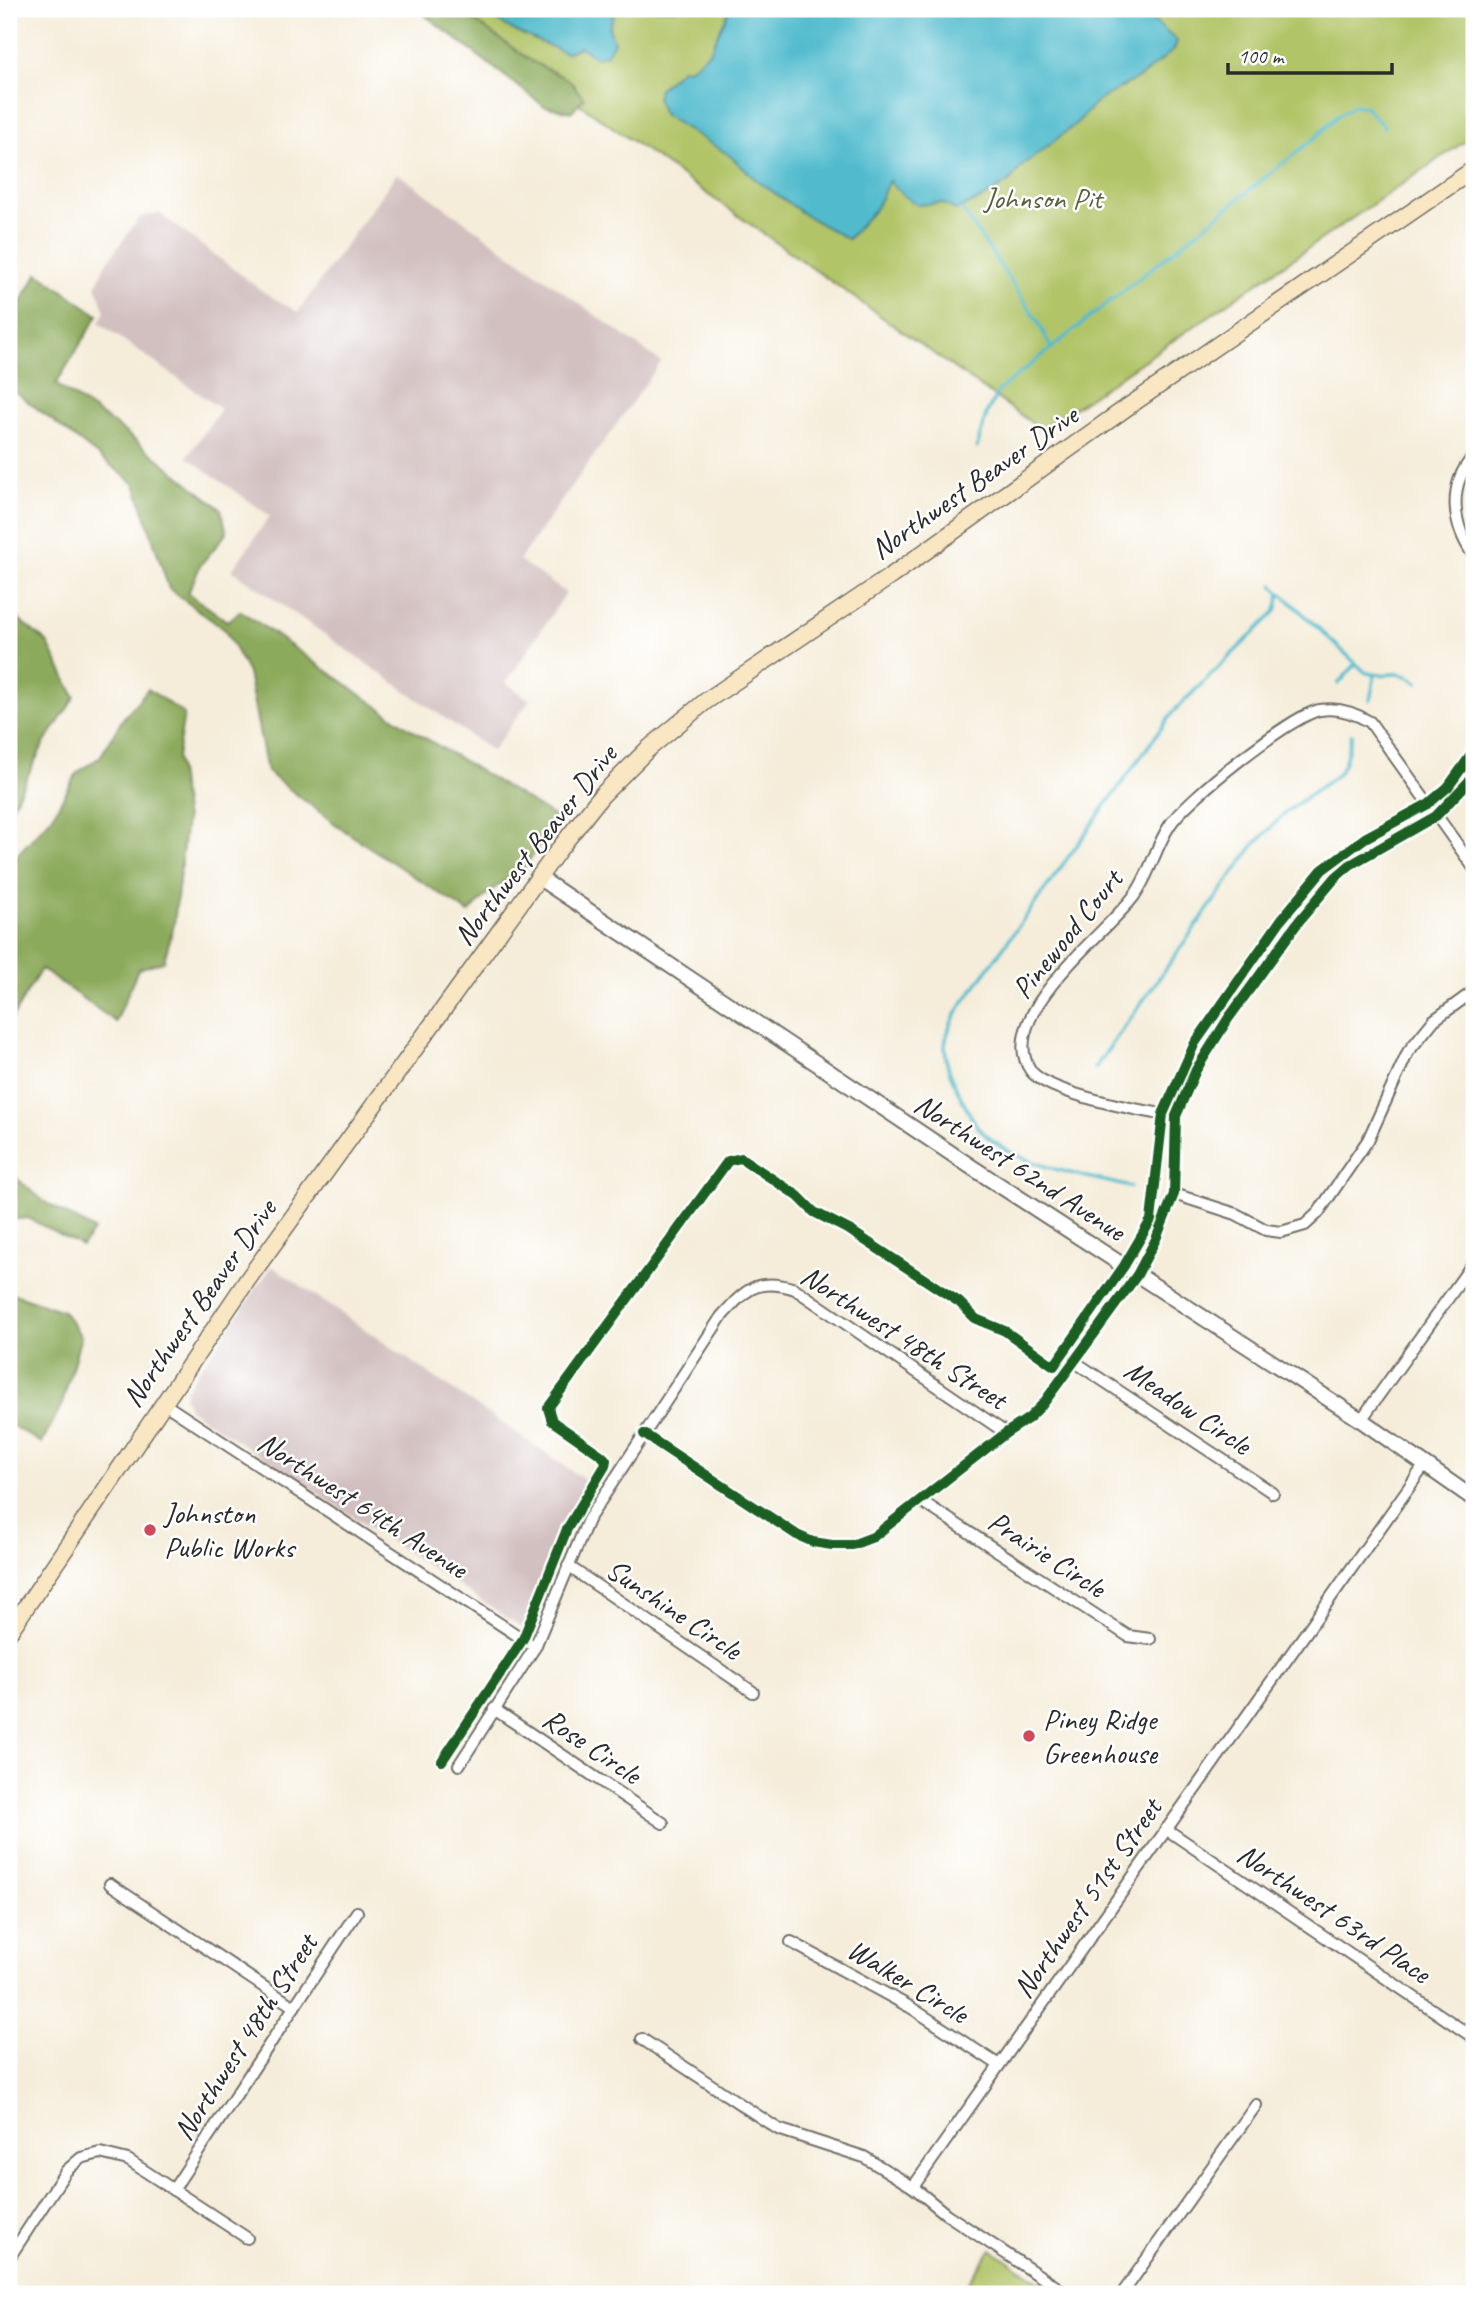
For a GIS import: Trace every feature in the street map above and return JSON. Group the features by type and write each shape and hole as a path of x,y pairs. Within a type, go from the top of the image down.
{"main road":[{"name":"Northwest Beaver Drive","path":"9,1632 248,1279 538,877 601,796 648,749 706,701 891,576 1126,408 1474,169"}],"street":[{"path":"1474,456 1466,465 1457,489 1454,511 1460,533 1474,556"},
{"name":"Pinewood Court","path":"1176,1116 1061,1090 1042,1081 1031,1071 1024,1056 1024,1029 1082,948 1114,920 1136,894 1168,826 1185,804 1295,721 1318,710 1342,710 1370,722 1474,868"},
{"path":"644,1434 797,1535 813,1542 852,1545 873,1537 1029,1418 1075,1362 1137,1275 1156,1239 1174,1194 1176,1116 1196,1070 1228,1019 1319,895 1350,865 1436,816 1474,776"},
{"name":"Northwest 62nd Avenue","path":"538,877 1137,1275 1361,1420 1474,1499"},
{"path":"1174,1194 1236,1214 1266,1230 1282,1233 1305,1225 1318,1213 1368,1140 1408,1052 1434,1020 1474,991"},
{"path":"1361,1420 1474,1262"},
{"name":"Northwest 48th Street","path":"459,1765 536,1647 588,1520 720,1317 739,1297 757,1284 776,1283 795,1289 1006,1433"},
{"name":"Meadow Circle","path":"1075,1362 1273,1493"},
{"name":"Northwest 64th Avenue","path":"163,1404 536,1647"},
{"name":"Northwest 51st Street","path":"913,2187 1424,1466"},
{"name":"Prairie Circle","path":"921,1501 1128,1636 1150,1639"},
{"name":"Sunshine Circle","path":"568,1566 753,1692"},
{"name":"Rose Circle","path":"494,1709 663,1824"},
{"name":"Northwest 63rd Place","path":"1166,1829 1474,2038"},
{"path":"110,1884 294,2007"},
{"name":"Northwest 48th Street","path":"173,2190 357,1912"},
{"name":"Walker Circle","path":"791,1942 910,2007 999,2064"},
{"path":"642,2039 778,2129 864,2157 913,2187 946,2214 1067,2294"},
{"path":"1122,2294 1256,2105"},
{"path":"9,2258 66,2171 81,2158 110,2154 128,2161 247,2238"}],"shaded area":[{"path":"397,173 661,362 519,560 566,593 506,683 530,700 492,751 232,570 270,516 187,457 221,409 99,323 105,312 96,286 105,265 140,217 159,213 265,293 298,312"},
{"path":"272,1266 591,1484 566,1523 524,1629 189,1409 184,1395 186,1389"}],"green space":[{"path":"417,9 458,9 531,61 569,80 584,98 571,112 544,106"},
{"name":"Johnson Pit","path":"445,9 1474,9 1474,135 1042,430"},
{"path":"38,273 98,315 56,384 121,429 221,509 227,533 201,564 188,593 227,621 241,611 409,728 557,818 526,865 488,893 469,913 342,829 267,772 248,673 225,630 169,589 135,484 9,387 9,321"},
{"path":"9,612 47,642 75,697 43,745 9,813"},
{"path":"148,689 184,714 177,758 186,820 174,924 164,961 138,969 116,1022 41,969 9,1023 9,878 17,855 52,817 77,773 100,757 124,717"},
{"path":"9,1172 45,1202 94,1230 82,1246 28,1218 9,1220"},
{"path":"9,1292 63,1311 81,1336 62,1404 42,1443 9,1424"},
{"path":"991,2249 1058,2294 960,2294"}],"water":[{"path":"477,9 616,9 609,28 614,42 606,55 596,57 580,47 566,53 517,32"},
{"path":"730,9 1140,9 1177,41 1174,50 1140,77 1097,101 1077,123 1021,167 1010,181 984,198 956,210 942,203 918,205 889,181 876,208 848,239 808,217 755,179 729,155 663,114 657,99 659,89 682,69 691,68 710,51"}],"waterway":[{"path":"977,447 987,412 999,390 1316,137 1338,115 1355,105 1366,107 1384,127"},
{"path":"962,209 1037,320 1051,348"},
{"path":"1130,1187 1048,1167 992,1141 978,1127 950,1074 945,1054 947,1035 961,1006 1173,712 1276,611 1280,594 1273,585"},
{"path":"1281,593 1365,672 1405,675 1418,683"},
{"path":"1338,684 1355,665"},
{"path":"1370,700 1375,675"},
{"path":"1095,1068 1253,846 1286,812 1337,775 1344,765 1352,734"}],"cycle path":[{"path":"442,1761 523,1639 567,1529 605,1466 606,1460 601,1455 552,1421 548,1408 728,1161 741,1158 798,1196 814,1212 851,1231 959,1302 976,1319 1005,1331 1054,1366 1124,1266 1151,1220 1163,1114 1195,1043 1281,920 1322,870 1365,838 1428,804 1448,787 1474,751"},
{"path":"644,1434 797,1535 813,1542 852,1545 873,1537 1029,1418 1043,1404 1137,1275 1156,1239 1174,1194 1176,1116 1196,1070 1228,1019 1299,921 1336,877 1350,865 1436,816 1474,776"}],"place":[{"name":"Johnston Public Works","path":"150,1530"},
{"name":"Piney Ridge Greenhouse","path":"1029,1736"}]}
